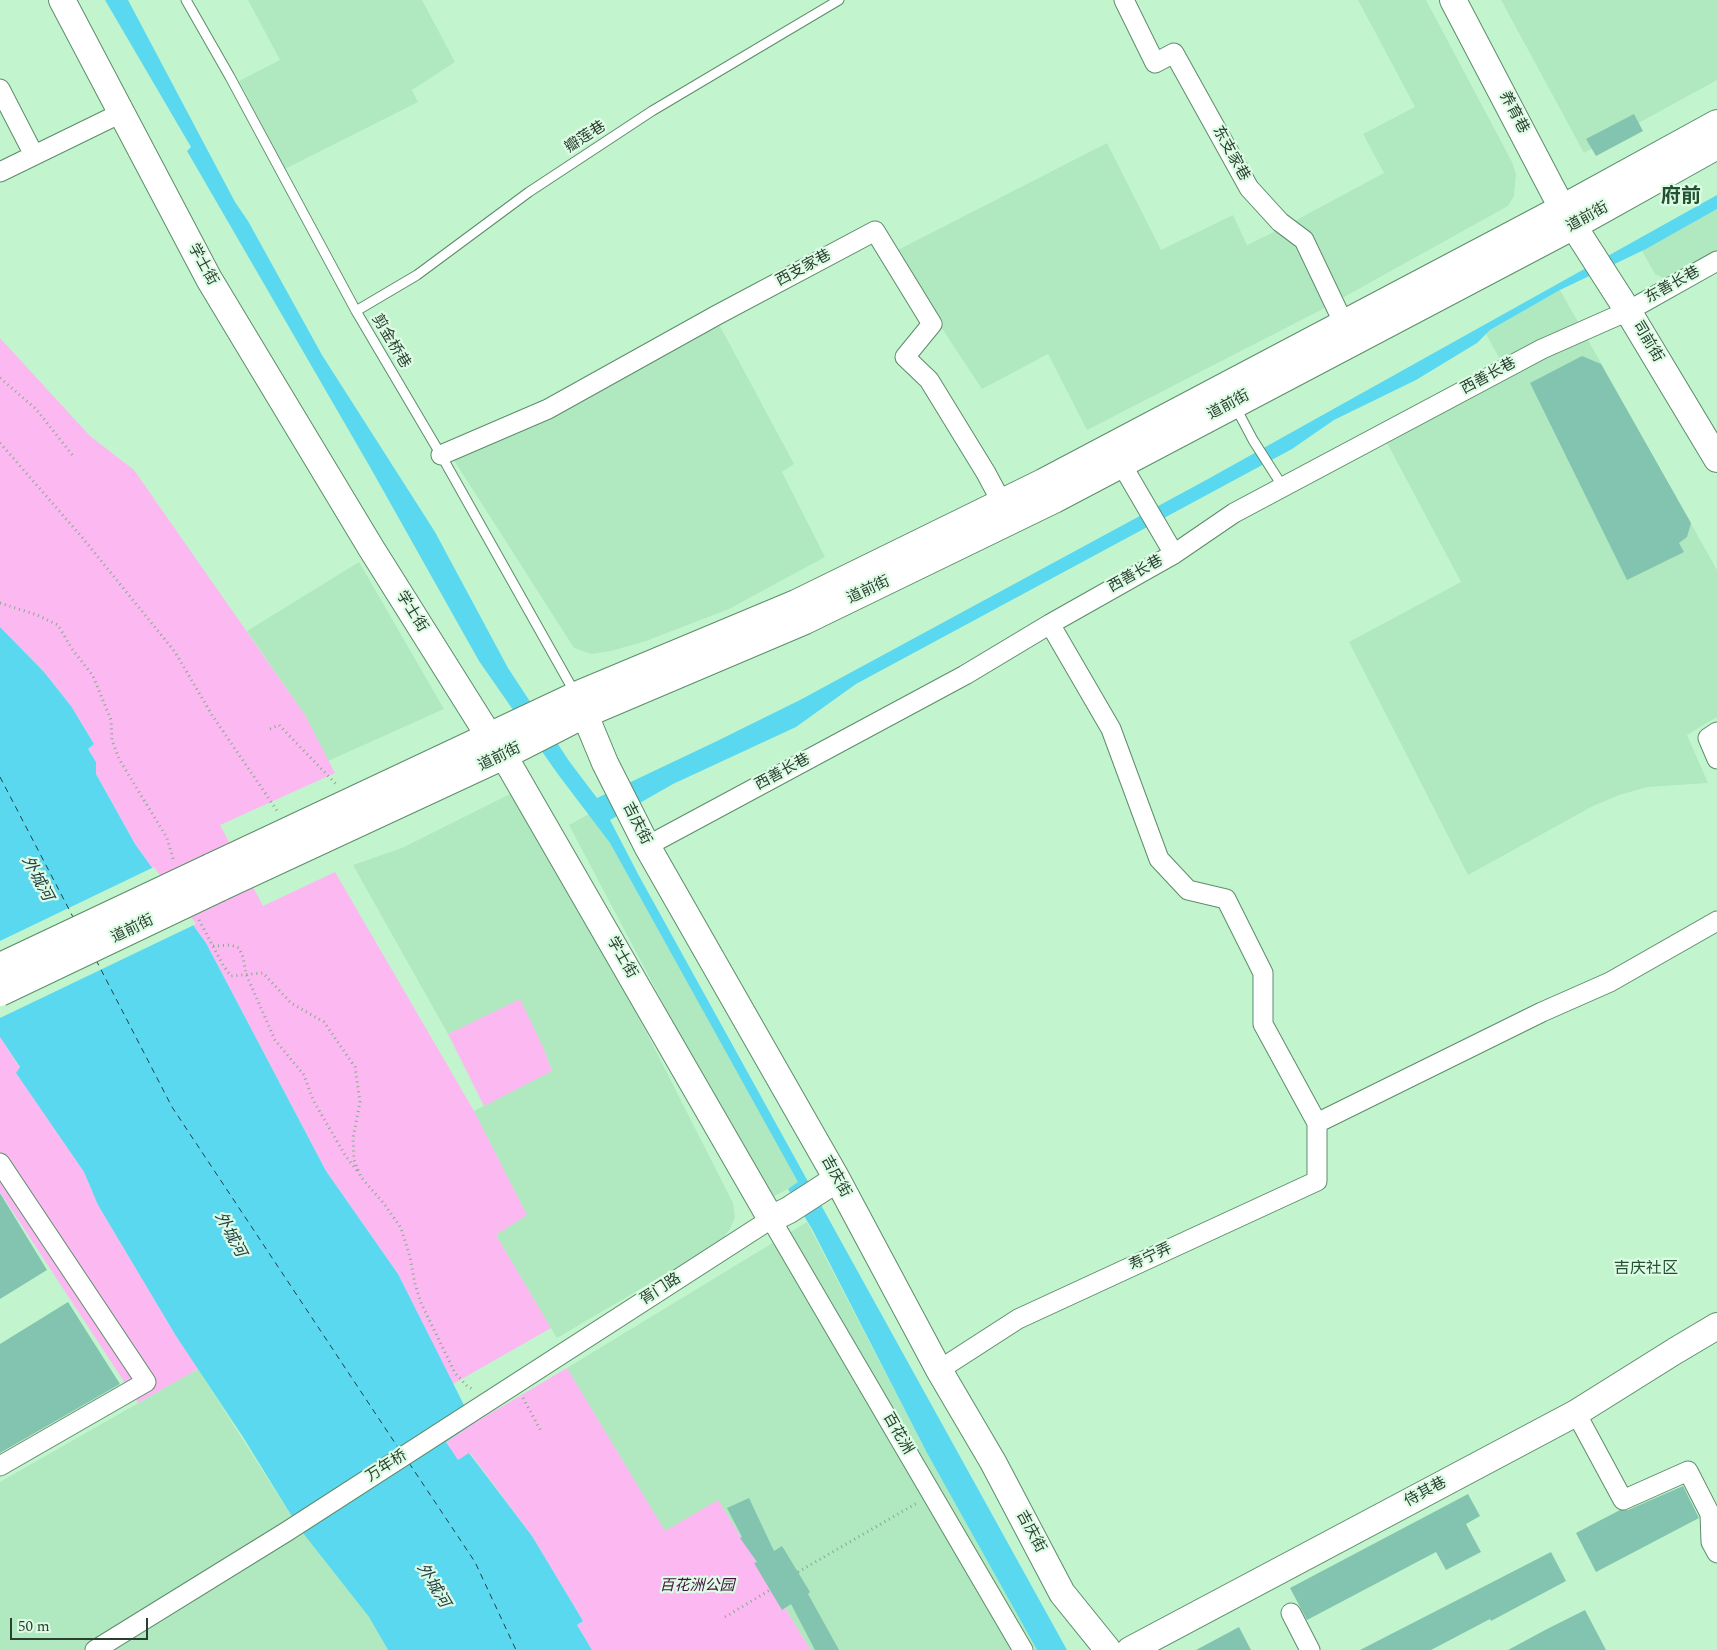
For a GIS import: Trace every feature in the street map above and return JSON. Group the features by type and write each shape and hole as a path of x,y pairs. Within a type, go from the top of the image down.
{"main road":[{"name":"学士街","path":"62,0 209,279 371,548 489,736 514,742 780,1214"},
{"name":"养育巷","path":"1453,0 1568,217"},
{"name":"道前街","path":"581,705 805,621 1122,465 1568,217 1717,123"},
{"name":"道前街","path":"0,966 215,878 514,742 550,720 1002,503 1344,324 1717,146"},
{"name":"司前街","path":"1568,217 1628,311 1717,459"},
{"name":"吉庆街","path":"581,705 605,763 647,846 832,1182 993,1462 1062,1593 1108,1650"},
{"name":"道前街","path":"0,993 215,878 290,829 489,736"},
{"name":"胥门路","path":"780,1214 832,1182"},
{"name":"侍其巷","path":"1130,1650 1576,1413 1717,1326"}],"street":[{"name":"东支家巷","path":"1124,0 1155,63 1174,53 1249,188 1280,222 1304,240 1344,324"},
{"path":"0,89 34,155"},
{"path":"0,172 121,113"},
{"name":"西支家巷","path":"441,456 548,409 708,320 875,231 932,324 905,357 929,380 1002,503"},
{"name":"东善长巷","path":"1628,311 1717,261"},
{"name":"西善长巷","path":"647,846 966,674 1174,554 1234,513 1542,348 1628,311"},
{"path":"1122,465 1174,554"},
{"path":"1050,624 1111,729 1159,859 1188,890 1226,899 1263,973 1263,1024 1317,1123 1542,1012 1610,982 1717,921"},
{"path":"1717,732 1708,738 1717,759"},
{"name":"寿宁弄","path":"940,1370 1018,1319 1317,1181 1317,1123"},
{"path":"0,1163 146,1382 0,1466"},
{"name":"胥门路","path":"490,1401 780,1214"},
{"name":"百花洲","path":"780,1214 932,1494 1023,1650"},
{"name":"万年桥","path":"95,1650 286,1532 490,1401"},
{"path":"1576,1413 1623,1500 1688,1471 1710,1514 1711,1542 1717,1553"},
{"path":"1291,1613 1310,1650"}],"lane":[{"name":"剪金桥巷","path":"186,0 356,312 441,456 581,705"},
{"name":"瓣莲巷","path":"356,312 417,275 529,192 652,111 839,0"},
{"path":"1233,404 1283,487"}],"path":[{"path":"0,378 36,409 74,457"},
{"path":"0,443 80,536 175,652 212,715 290,829"},
{"path":"0,602 37,615 58,625 72,649 94,676 111,720 112,740 119,759 167,838 176,869"},
{"path":"270,730 279,725 352,800"},
{"path":"198,918 223,966 231,976 263,972 291,1003 324,1022 355,1067 360,1102 353,1138 354,1160 361,1177"},
{"path":"213,946 231,945 239,948 246,974 275,1040 304,1075 316,1107 345,1155 385,1205 400,1228 410,1258 421,1303 455,1373 466,1386 490,1401"},
{"path":"516,1384 542,1432"},
{"path":"798,1572 932,1494"},
{"path":"724,1617 770,1590"}],"shaded area":[{"path":"248,0 422,0 455,62 412,90 418,102 285,169 239,81 280,60"},
{"path":"1358,0 1426,0 1512,162 1516,174 1514,196 1508,206 1317,312 1087,430 1048,354 982,389 892,253 1107,143 1161,250 1233,215 1247,245 1384,173 1363,134 1415,107"},
{"path":"1501,0 1717,0 1717,80 1584,153"},
{"path":"1717,209 1717,251 1670,278 1663,278 1655,274 1642,251"},
{"path":"1560,290 1717,570 1717,717 1687,735 1708,783 1648,787 1619,795 1593,806 1468,875 1349,642 1461,582 1386,441 1508,374 1486,334"},
{"path":"714,315 794,464 782,472 825,557 729,609 646,641 611,651 592,654 574,648 450,454"},
{"path":"359,562 444,709 328,761 305,715 247,631"},
{"path":"514,792 631,1002 733,1203 735,1217 730,1229 720,1242 557,1338 496,1235 527,1215 474,1111 552,1071 543,1047 520,1000 448,1034 353,865 402,848"},
{"path":"589,814 610,843 799,1183 767,1200 569,825"},
{"path":"807,1222 927,1453 1037,1650 811,1650 718,1500 665,1531 567,1368"},
{"path":"198,1369 299,1528 369,1617 388,1650 0,1650 0,1482"}],"green space":[{"path":"0,338 90,436 134,470 305,715 335,773 220,825 263,906 335,872 474,1111 527,1215 496,1235 551,1328 453,1384 398,1274 326,1171 206,943 135,844 96,774 96,762 88,749 94,744 71,706 44,672 0,627"},
{"path":"520,999 543,1047 552,1071 484,1106 448,1034"},
{"path":"0,1037 20,1068 16,1073 84,1172 98,1205 176,1336 198,1369 138,1403 0,1192"},
{"name":"百花洲公园","path":"567,1368 665,1531 718,1500 811,1650 592,1650 577,1625 583,1621 532,1536 470,1453 458,1461 446,1442 474,1423"}],"water":[{"path":"105,0 128,0 235,202 248,221 322,355 435,532 508,668 569,761 597,798 800,700 1208,479 1717,195 1717,209 1646,249 1560,290 1490,330 1477,343 1416,380 1334,420 1292,449 856,684 796,727 673,784 610,820 638,874 1067,1650 1037,1650 927,1453 812,1229 788,1189 798,1182 610,843 557,773 479,661 370,467 187,151 191,147"},
{"name":"外城河","path":"0,627 44,672 71,706 94,744 88,749 96,762 96,774 135,844 206,943 326,1171 398,1274 474,1423 446,1442 458,1460 469,1453 532,1536 583,1621 577,1625 592,1650 388,1650 369,1617 299,1528 243,1437 176,1336 98,1205 84,1172 16,1073 20,1067 0,1037"}],"pier":[{"path":"154,867 196,924 0,1018 0,941"}],"building":[{"path":"1634,114 1643,131 1596,156 1586,139"},
{"path":"1582,356 1601,364 1691,523 1687,537 1679,543 1684,552 1627,580 1530,383"},
{"path":"0,1193 47,1270 0,1299"},
{"path":"68,1302 120,1384 0,1453 0,1344"},
{"path":"1683,1486 1699,1518 1596,1572 1576,1533 1620,1510 1628,1510"},
{"path":"1468,1494 1480,1516 1466,1524 1481,1552 1446,1570 1436,1552 1307,1620 1290,1588"},
{"path":"749,1498 774,1551 782,1546 810,1592 808,1594 839,1650 815,1650 791,1604 782,1610 754,1563 757,1562 740,1538 742,1537 727,1508"},
{"path":"1551,1552 1566,1581 1491,1621 1490,1619 1431,1650 1360,1650"},
{"path":"1585,1610 1606,1650 1508,1650 1547,1629"},
{"path":"1239,1627 1251,1650 1196,1650"}],"ferry route":[{"path":"0,777 73,917"},
{"path":"96,960 172,1107 399,1449"},
{"path":"409,1463 475,1562 516,1650"}],"district":[{"name":"府前","path":"1681,198"},
{"name":"吉庆社区","path":"1646,1270"}]}
